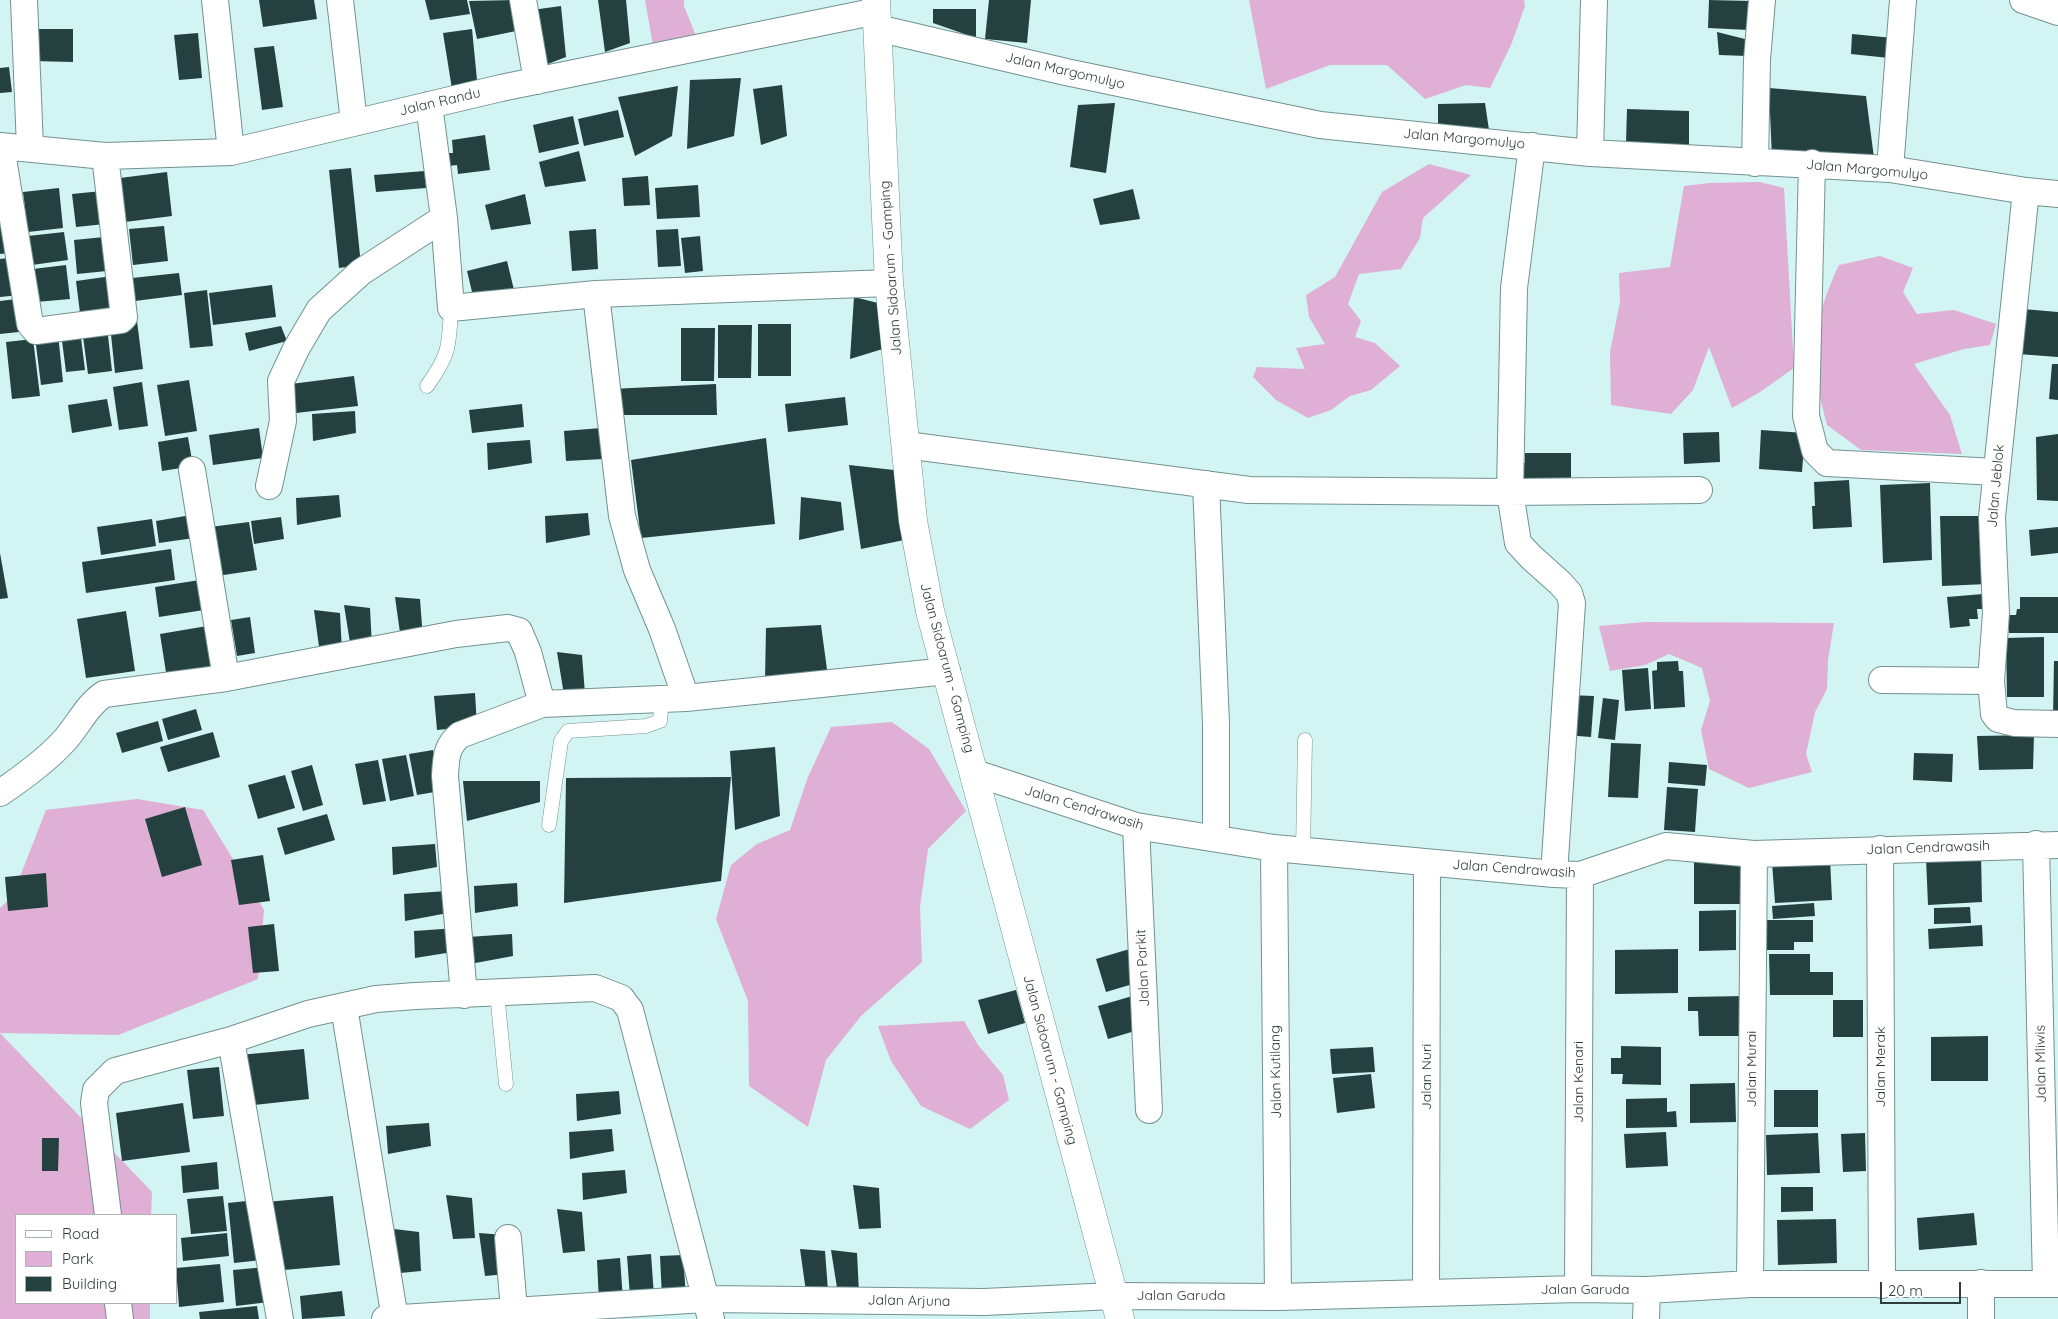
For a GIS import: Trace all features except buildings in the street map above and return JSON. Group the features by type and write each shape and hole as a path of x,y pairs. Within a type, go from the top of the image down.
{"main road":[{"name":"Jalan Sidoarum - Gamping","path":"877,13 889,283 913,521 930,611 975,773 1116,1308"}],"street":[{"path":"24,0 30,147"},
{"path":"215,0 230,152"},
{"path":"340,0 354,122"},
{"path":"523,0 537,81"},
{"path":"1590,153 1594,0"},
{"path":"1755,163 1757,60 1762,0"},
{"path":"1890,169 1904,0"},
{"path":"2022,0 2058,12"},
{"name":"Jalan Randu","path":"0,146 30,147 105,156 230,152 537,81 877,13"},
{"name":"Jalan Margomulyo","path":"877,13 1279,118 1320,125 1590,153 1755,163 1812,163 1890,169 2026,191 2058,194"},
{"path":"429,105 444,218 451,308 596,294 889,283"},
{"path":"0,146 30,324 36,331 120,320 124,317 105,156"},
{"path":"1532,146 1514,288 1510,492 1518,543 1560,583 1569,593 1572,603 1554,874"},
{"path":"1812,163 1806,416 1814,451 1827,463 1996,472"},
{"name":"Jalan Jeblok","path":"2026,191 1996,472 1992,548 1996,613 1990,681 1994,714 1998,719 2014,723 2058,724"},
{"path":"269,486 283,421 281,381 296,348 319,310 360,272 444,218"},
{"path":"596,294 622,516 637,570 662,630 674,698"},
{"path":"906,445 1249,490 1510,492 1699,490"},
{"path":"192,470 226,678"},
{"path":"1206,484 1216,724 1216,838"},
{"path":"0,793 17,782 64,742 93,702 104,694 226,678 456,634 508,628 518,631 528,652 542,704"},
{"path":"464,995 446,776 446,756 451,742 460,734 542,704 674,698 947,671"},
{"path":"1882,680 1990,681"},
{"name":"Jalan Cendrawasih","path":"975,773 1136,826 1274,848 1554,874 1580,875 1666,846 1754,854 2047,844"},
{"name":"Jalan Parkit","path":"1136,826 1149,1110"},
{"name":"Jalan Mliwis","path":"2047,844 2052,1284"},
{"name":"Jalan Kutilang","path":"1274,848 1278,1297"},
{"name":"Jalan Merak","path":"1880,849 1882,1285"},
{"name":"Jalan Murai","path":"1750,1284 1754,854"},
{"name":"Jalan Nuri","path":"1426,1292 1427,863"},
{"name":"Jalan Kenari","path":"1578,1289 1580,875"},
{"path":"108,1214 94,1103 102,1083 115,1072 231,1040 308,1014 344,1007 396,998 595,988 622,998 630,1010 708,1309"},
{"path":"344,1007 395,1318"},
{"path":"231,1040 280,1319"},
{"path":"508,1238 514,1310"},
{"path":"1981,1283 1981,1319"},
{"name":"Jalan Garuda","path":"1116,1308 1278,1297 1426,1292 1578,1289 1647,1290 1750,1284 2052,1284"},
{"path":"1646,1319 1647,1290"},
{"path":"118,1304 120,1319"},
{"name":"Jalan Arjuna","path":"385,1319 514,1310 986,1310 1116,1308"}],"lane":[{"path":"426,386 443,364 449,344 451,308"},
{"path":"549,825 560,741 568,731 646,726 660,721 674,698"},
{"path":"1303,850 1305,740"},
{"path":"498,993 506,1084"}],"green space":[{"path":"645,0 684,0 684,6 696,36 653,45"},
{"path":"1249,0 1524,0 1525,6 1511,45 1490,88 1466,85 1425,99 1387,65 1330,65 1266,89"},
{"path":"1429,164 1471,175 1423,218 1420,238 1401,269 1359,274 1348,304 1361,321 1355,337 1375,343 1400,366 1371,390 1350,396 1331,410 1308,418 1276,400 1253,377 1257,367 1305,369 1296,348 1325,344 1309,317 1306,295 1335,277 1382,192"},
{"path":"1760,182 1784,188 1794,368 1760,392 1732,408 1709,347 1693,390 1671,414 1611,405 1610,352 1620,302 1619,273 1670,267 1684,186 1710,183"},
{"path":"1880,256 1913,268 1903,292 1917,314 1954,310 1996,324 1990,345 1964,349 1914,364 1950,415 1962,454 1861,450 1827,425 1817,385 1813,354 1814,337 1819,316 1839,265"},
{"path":"1645,622 1834,623 1828,660 1827,689 1815,712 1806,754 1812,772 1749,788 1709,769 1701,730 1710,701 1702,668 1669,654 1645,665 1610,671 1599,626"},
{"path":"892,722 929,749 966,811 928,849 920,907 922,962 861,1016 826,1060 808,1127 749,1086 748,1001 716,919 731,865 757,844 790,830 808,777 831,727"},
{"path":"137,799 203,810 264,910 258,979 118,1035 0,1033 0,908 12,897 46,810"},
{"path":"964,1021 978,1045 1003,1075 1009,1100 970,1129 921,1106 891,1061 878,1026"},
{"path":"0,1033 152,1192 151,1214 15,1214 15,1304 150,1304 150,1319 0,1319"}]}
